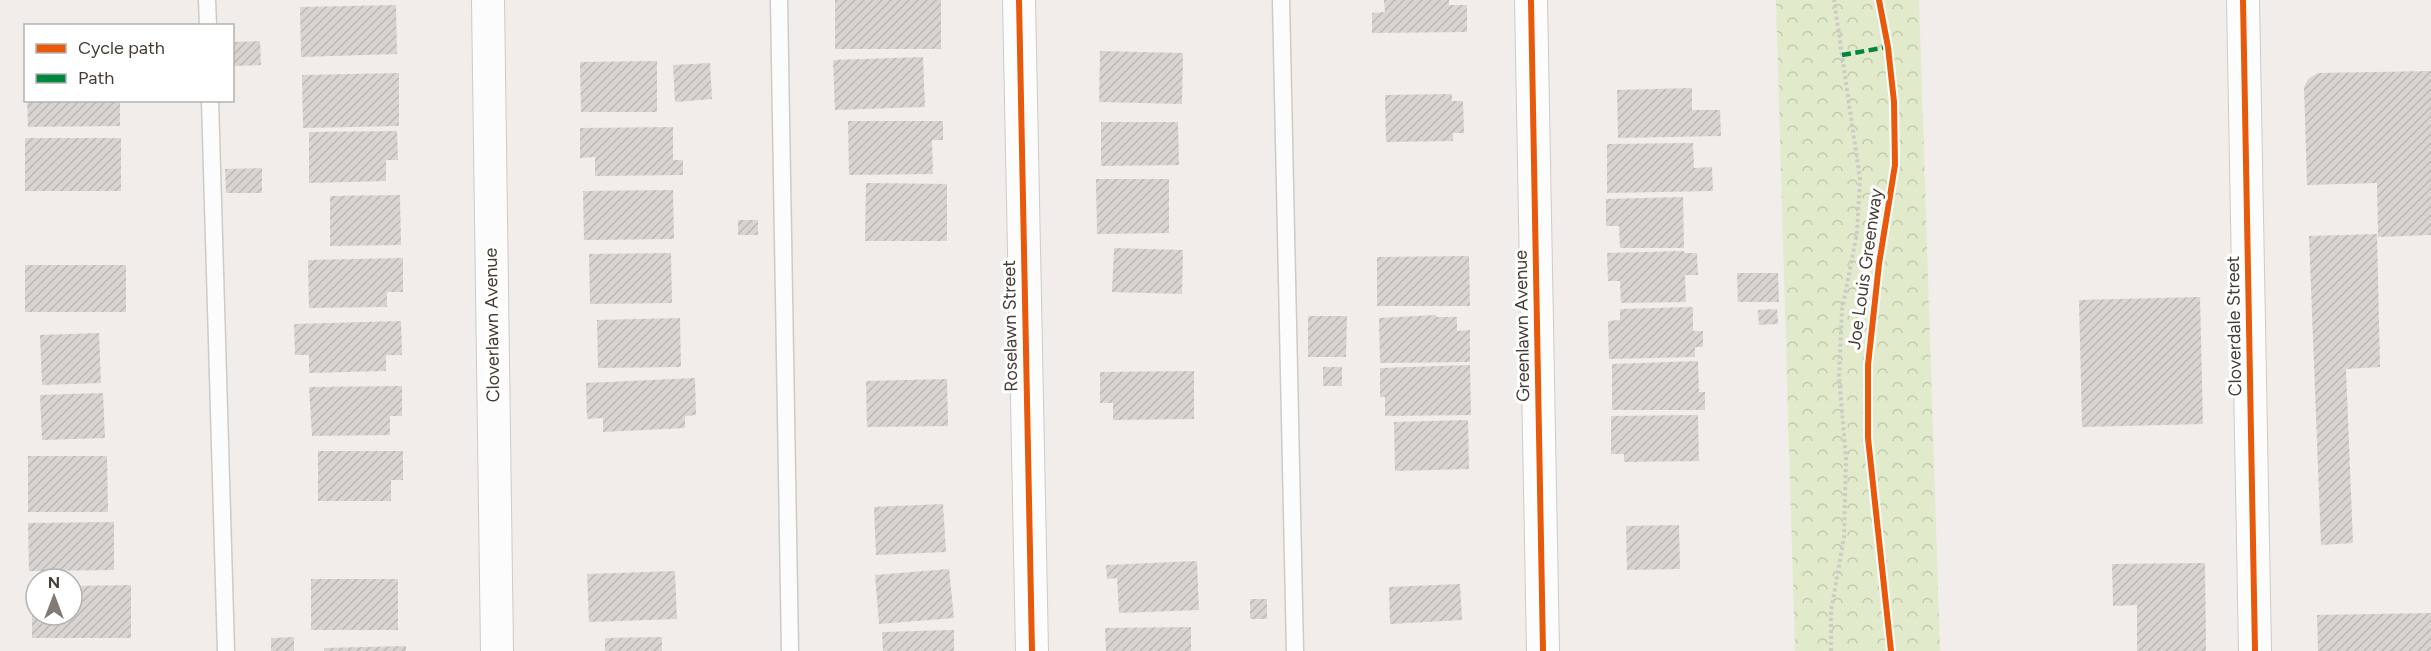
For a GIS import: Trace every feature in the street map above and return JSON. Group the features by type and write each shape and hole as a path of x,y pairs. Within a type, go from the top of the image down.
{"street":[{"name":"Cloverlawn Avenue","path":"488,0 497,651"},
{"name":"Roselawn Street","path":"1019,0 1032,651"},
{"name":"Greenlawn Avenue","path":"1531,0 1543,651"},
{"name":"Cloverdale Street","path":"2243,0 2255,651"}],"lane":[{"path":"207,0 208,24"},
{"path":"779,0 790,651"},
{"path":"1281,0 1295,651"},
{"path":"210,102 226,651"}],"green space":[{"path":"1776,0 1919,0 1940,651 1795,651"}],"building":[{"path":"835,0 941,0 941,49 835,49"},
{"path":"1384,0 1449,0 1449,5 1467,5 1467,32 1372,33 1372,13 1385,12"},
{"path":"396,5 397,54 301,57 300,7"},
{"path":"260,41 261,65 234,66 234,42"},
{"path":"1100,51 1183,53 1182,104 1099,102"},
{"path":"923,57 925,107 835,110 833,60"},
{"path":"657,61 657,112 581,112 580,62"},
{"path":"710,63 712,99 675,102 673,65"},
{"path":"2431,71 2431,235 2378,237 2377,183 2307,185 2304,87 2308,79 2318,73"},
{"path":"399,73 399,126 303,128 302,75"},
{"path":"1692,88 1692,110 1720,110 1721,136 1618,138 1617,90"},
{"path":"1452,94 1452,101 1463,101 1464,133 1453,133 1453,141 1386,142 1385,95"},
{"path":"27,102 120,102 120,126 28,127"},
{"path":"848,121 943,121 943,140 932,140 933,174 849,175"},
{"path":"1101,122 1178,122 1179,165 1101,166"},
{"path":"673,127 673,160 683,160 683,175 595,176 595,157 580,158 580,128"},
{"path":"397,131 398,160 386,160 386,181 309,183 309,132"},
{"path":"25,138 121,138 121,191 25,191"},
{"path":"1693,143 1694,168 1712,167 1713,191 1607,193 1607,144"},
{"path":"262,168 262,193 226,193 225,169"},
{"path":"1096,179 1169,179 1169,233 1097,234"},
{"path":"866,183 947,184 947,241 865,241"},
{"path":"673,190 674,239 584,240 583,191"},
{"path":"400,195 401,245 330,246 330,196"},
{"path":"1683,197 1684,248 1620,248 1619,226 1606,226 1606,199"},
{"path":"738,220 758,220 758,235 738,235"},
{"path":"2377,234 2380,367 2346,369 2353,543 2321,545 2309,236"},
{"path":"1114,248 1183,250 1182,294 1112,292"},
{"path":"1684,251 1684,253 1697,253 1698,275 1685,275 1686,302 1621,303 1620,281 1608,281 1607,253"},
{"path":"671,253 672,303 590,304 589,254"},
{"path":"1469,256 1470,306 1377,306 1377,257"},
{"path":"403,258 403,292 387,292 387,307 309,308 308,260"},
{"path":"25,265 126,265 126,312 25,312"},
{"path":"1737,273 1778,273 1779,302 1738,302"},
{"path":"2200,297 2203,424 2082,427 2079,300"},
{"path":"1693,307 1693,331 1703,331 1703,347 1695,347 1695,357 1609,359 1608,321 1620,320 1620,309"},
{"path":"1777,309 1778,324 1759,325 1758,310"},
{"path":"1436,315 1436,317 1457,317 1457,331 1470,330 1470,362 1380,363 1379,318"},
{"path":"1308,316 1347,316 1346,357 1308,357"},
{"path":"680,318 681,367 598,368 597,320"},
{"path":"401,321 402,355 386,355 386,371 309,373 309,355 295,355 294,324"},
{"path":"99,333 101,383 42,385 40,335"},
{"path":"1698,361 1699,392 1705,392 1705,410 1612,410 1612,364"},
{"path":"1470,365 1471,415 1385,416 1385,397 1380,397 1380,368"},
{"path":"1323,367 1342,367 1342,386 1323,386"},
{"path":"1194,371 1194,419 1113,420 1113,403 1100,403 1100,372"},
{"path":"695,378 696,415 685,416 685,428 603,432 603,418 587,419 586,383"},
{"path":"947,379 948,426 867,427 866,381"},
{"path":"402,386 402,416 390,416 390,435 312,436 309,387"},
{"path":"103,393 105,438 42,440 40,395"},
{"path":"1698,415 1699,461 1624,462 1624,454 1611,454 1611,416"},
{"path":"1468,420 1469,469 1395,471 1394,422"},
{"path":"318,451 403,451 403,480 391,480 391,501 318,501"},
{"path":"28,456 107,456 108,512 28,512"},
{"path":"943,504 946,552 876,555 874,507"},
{"path":"114,522 114,570 84,570 84,567 29,567 28,523"},
{"path":"1679,525 1680,569 1627,570 1626,526"},
{"path":"1197,561 1199,610 1119,613 1117,578 1107,579 1106,565"},
{"path":"2205,563 2206,651 2137,651 2137,605 2113,606 2112,564"},
{"path":"949,569 954,618 879,624 875,575"},
{"path":"675,571 677,619 589,622 587,574"},
{"path":"311,579 398,579 398,630 311,630"},
{"path":"1460,584 1462,620 1390,624 1389,587"},
{"path":"131,585 131,638 32,638 32,627 84,627 84,586"},
{"path":"1250,599 1267,599 1267,619 1250,619"},
{"path":"2431,613 2431,651 2318,651 2317,615"},
{"path":"1191,627 1191,651 1106,651 1105,628"},
{"path":"954,630 954,651 883,651 882,632"},
{"path":"294,637 294,651 271,651 271,638"},
{"path":"662,637 662,651 605,651 605,638"},
{"path":"406,646 406,651 324,651 324,648"}],"marked path":[{"path":"1842,55 1888,47"}],"cycle path":[{"path":"1019,0 1032,651"},
{"path":"1531,0 1543,651"},
{"name":"Joe Louis Greenway","path":"1879,0 1888,47 1894,102 1895,165 1879,264 1868,365 1868,438 1891,651"},
{"path":"2243,0 2255,651"}]}
